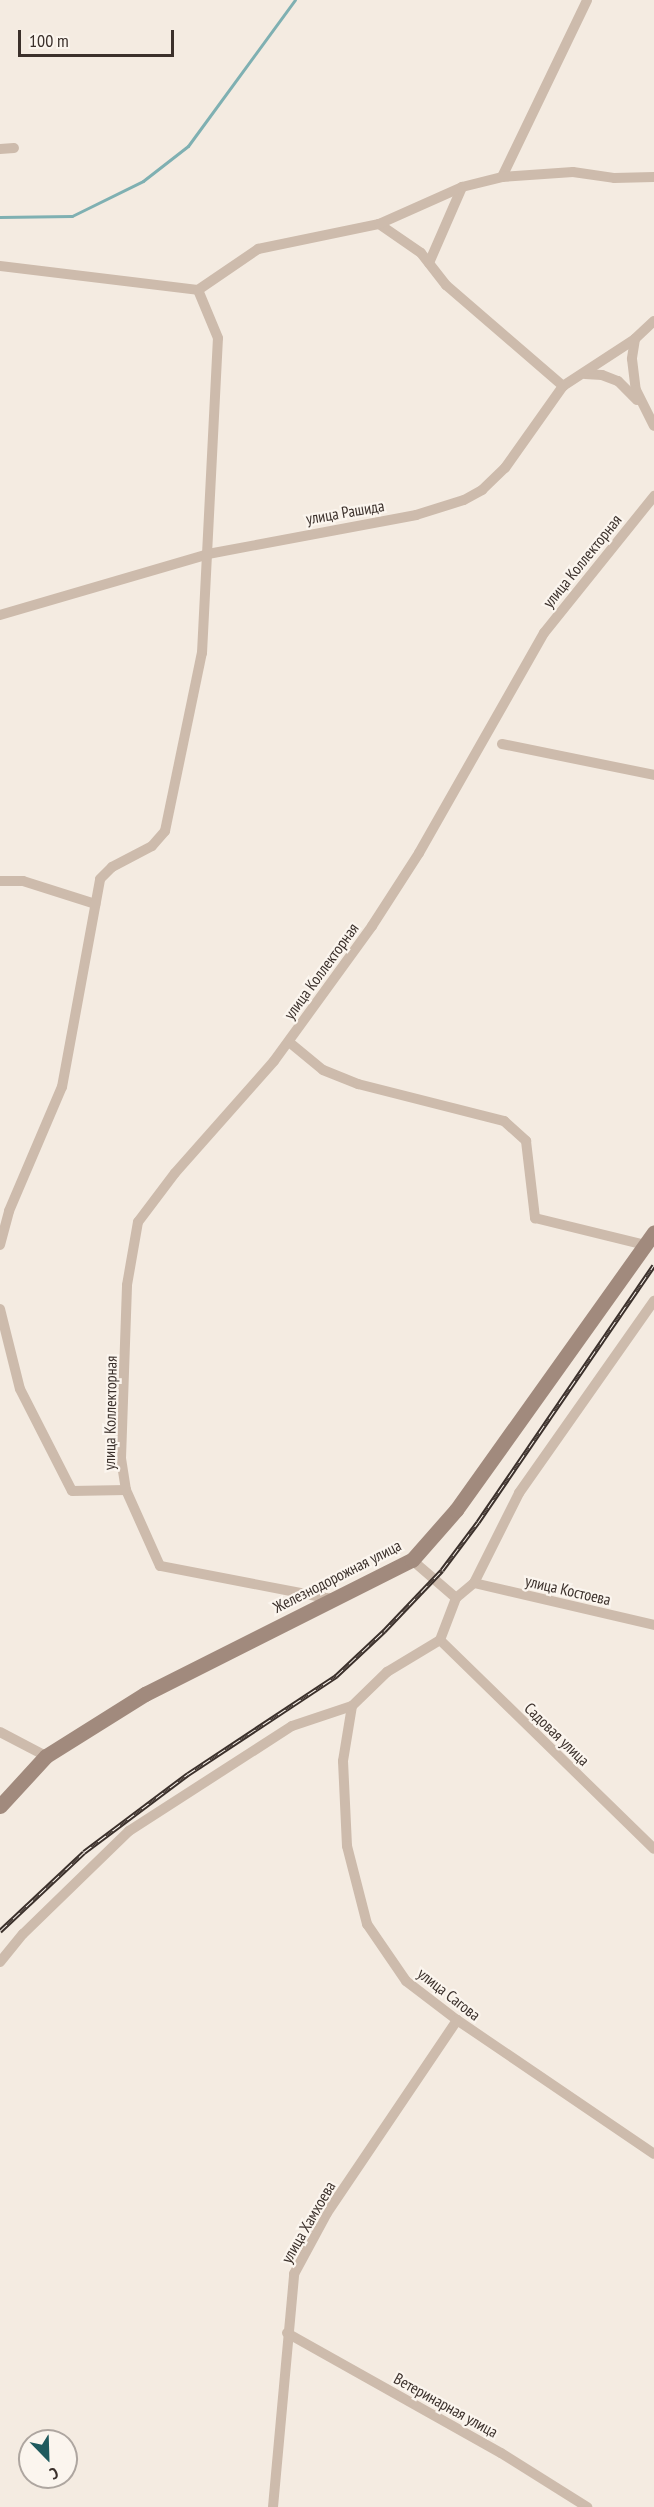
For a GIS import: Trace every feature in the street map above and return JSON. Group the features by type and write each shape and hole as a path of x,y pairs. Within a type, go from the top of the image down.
{"street":[{"path":"502,177 587,0"},
{"path":"0,149 14,148"},
{"path":"0,266 198,290 258,249 379,224 462,187 502,177 573,172 614,178 654,177"},
{"path":"429,262 462,187"},
{"path":"379,224 421,253 446,285 563,386"},
{"path":"0,1245 9,1211 62,1088 100,879 112,867 152,846 165,831 202,653 218,338 198,290"},
{"name":"улица Рашида","path":"0,615 208,554 416,515 464,500 482,490 505,468 563,386 585,374 635,339 654,321"},
{"path":"635,339 632,376 643,407 654,426"},
{"path":"585,374 602,375 618,381 643,407"},
{"name":"улица Коллекторная","path":"332,1599 160,1566 126,1491 121,1458 126,1285 138,1222 175,1173 289,1042 419,853 544,633 654,496"},
{"path":"502,744 654,775"},
{"path":"0,880 22,881 95,904"},
{"path":"289,1042 323,1070 358,1084 504,1121 526,1141 535,1218 649,1239"},
{"name":"Железнодорожная улица","path":"0,1806 45,1756 145,1694 412,1560 456,1510 649,1239"},
{"path":"0,1962 23,1934 129,1831 292,1726 352,1706 387,1672 440,1640 456,1598 474,1583 519,1493 654,1301"},
{"path":"0,1309 20,1389 72,1491 126,1491"},
{"path":"412,1560 456,1598"},
{"name":"улица Костоева","path":"474,1583 654,1625"},
{"name":"Садовая улица","path":"440,1640 654,1849"},
{"name":"улица Сагова","path":"352,1706 343,1761 347,1846 367,1924 406,1981 456,2020 654,2154"},
{"path":"0,1732 45,1756"},
{"name":"улица Хамхоева","path":"273,2507 294,2274 327,2213 456,2020"},
{"name":"Ветеринарная улица","path":"287,2333 501,2453 587,2507"}],"waterway":[{"path":"0,217 72,216 143,181 188,146 295,0"}],"railway":[{"path":"0,1931 84,1852 188,1774 336,1676 384,1631 442,1570 478,1522 654,1265"}]}
